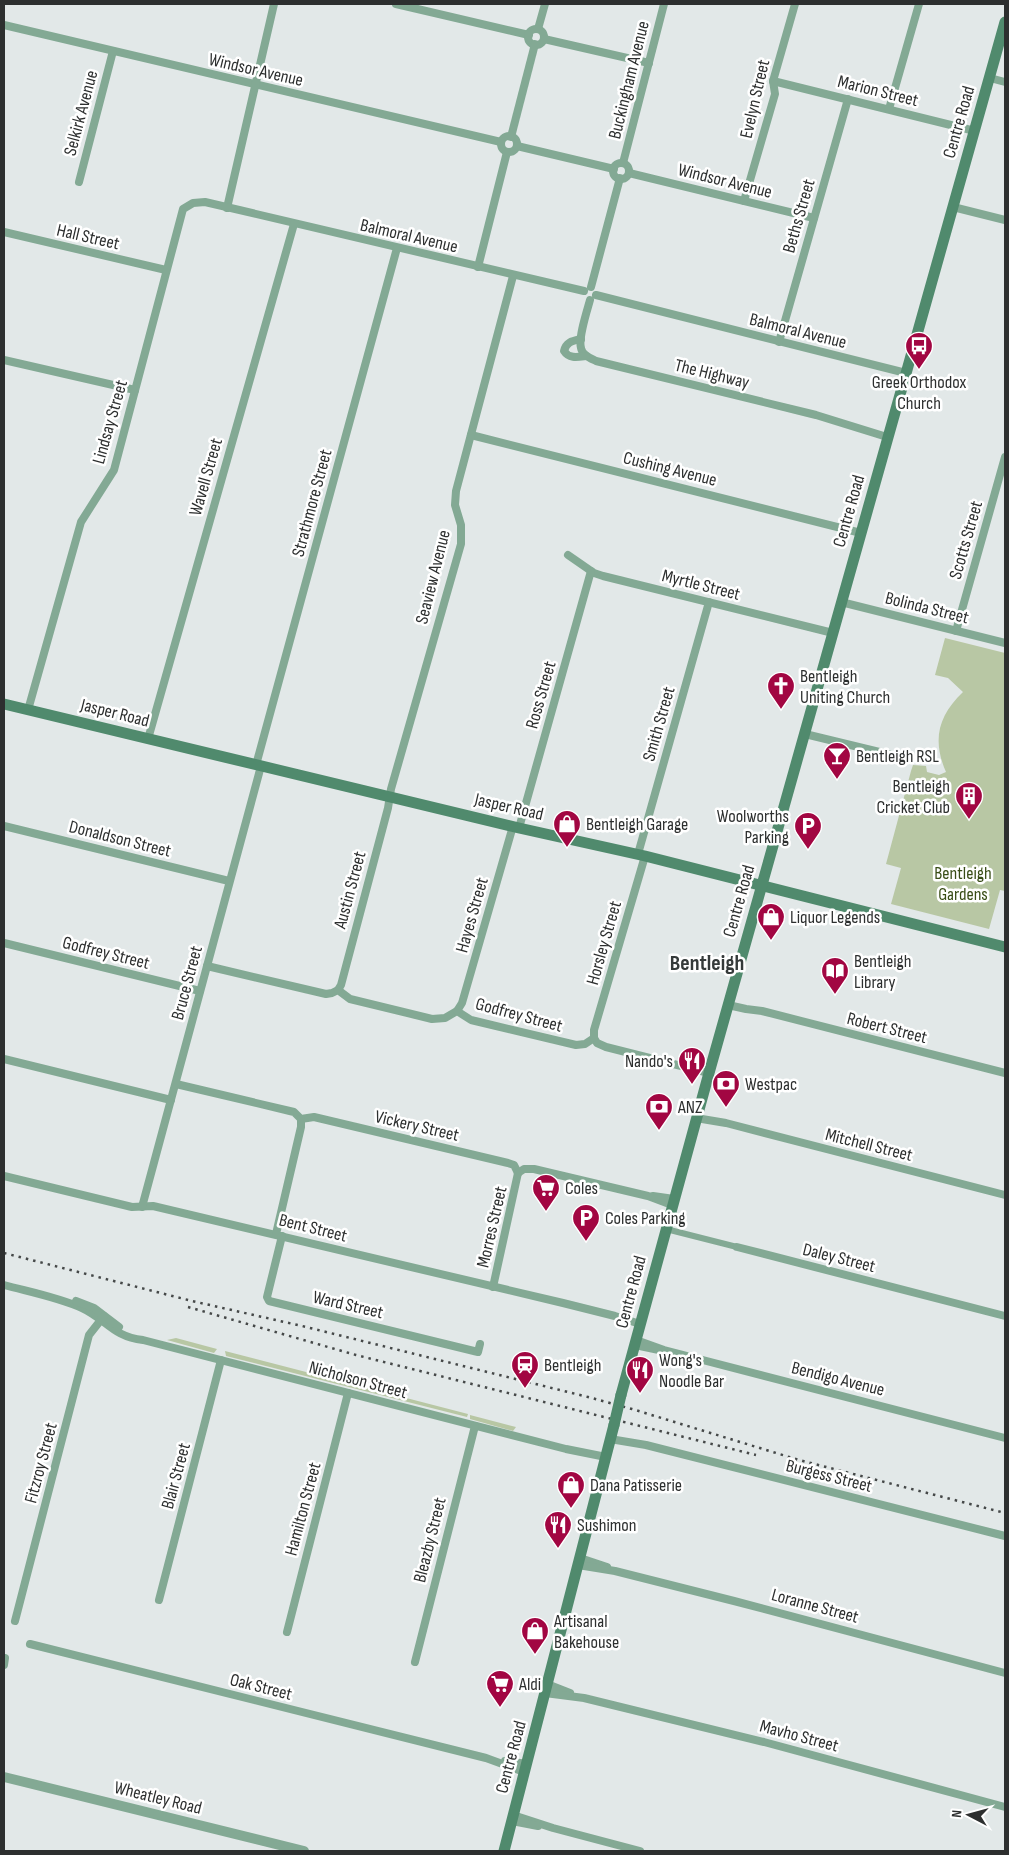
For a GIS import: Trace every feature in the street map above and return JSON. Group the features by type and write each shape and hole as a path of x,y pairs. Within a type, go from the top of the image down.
{"main road":[{"name":"Centre Road","path":"504,1851 621,1395 708,1074 1005,22"},
{"name":"Jasper Road","path":"4,704 258,766 762,884 1005,947"}],"street":[{"path":"227,208 274,4"},
{"path":"396,4 528,35"},
{"path":"538,29 545,4"},
{"name":"Buckingham Avenue","path":"623,163 664,4"},
{"name":"Evelyn Street","path":"744,201 775,94 773,81 795,4"},
{"path":"890,109 919,4"},
{"name":"Windsor Avenue","path":"4,25 501,142"},
{"path":"533,29 538,29 544,34 544,38 541,43 535,44 530,42 528,35 533,29"},
{"path":"544,38 649,63"},
{"path":"511,137 535,44"},
{"name":"Selkirk Avenue","path":"78,182 112,51"},
{"path":"990,78 1005,82"},
{"name":"Marion Street","path":"773,81 975,131"},
{"name":"Beths Street","path":"779,342 848,99"},
{"path":"507,152 503,149 501,142 504,138 511,137 516,141 517,146"},
{"path":"507,152 512,152 517,146"},
{"path":"517,146 614,169"},
{"path":"478,267 507,152"},
{"path":"623,163 629,168 629,173 626,177 620,178 615,176 614,169 618,164 623,163"},
{"name":"Windsor Avenue","path":"629,173 814,218"},
{"path":"586,356 580,348 581,339 593,297 584,296 620,178"},
{"name":"Lindsay Street","path":"28,710 81,522 114,470 182,209 193,203 205,202 227,208"},
{"path":"953,207 1005,220"},
{"name":"Balmoral Avenue","path":"227,208 513,276 587,289"},
{"name":"Wavell Street","path":"148,739 294,224"},
{"name":"Hall Street","path":"4,232 166,270"},
{"name":"Strathmore Street","path":"258,766 397,248"},
{"name":"Seaview Avenue","path":"390,797 461,544 461,525 455,505 456,492 513,276"},
{"name":"Balmoral Avenue","path":"593,297 906,373"},
{"name":"The Highway","path":"581,339 570,342 565,346 564,351 567,355 573,358 586,356 596,361 816,416 888,437"},
{"path":"4,360 135,390"},
{"name":"Cushing Avenue","path":"471,435 861,533"},
{"name":"Scotts Street","path":"956,631 1005,457"},
{"name":"Myrtle Street","path":"568,555 603,576 833,633"},
{"name":"Ross Street","path":"516,827 591,570"},
{"name":"Smith Street","path":"641,855 708,602"},
{"name":"Bolinda Street","path":"841,602 1005,643"},
{"path":"805,734 900,757"},
{"name":"Bruce Street","path":"142,1207 176,1084 258,766"},
{"name":"Austin Street","path":"338,990 341,985 390,797"},
{"name":"Donaldson Street","path":"4,826 229,881"},
{"name":"Hayes Street","path":"457,1011 462,1004 516,827"},
{"name":"Horsley Street","path":"594,1038 594,1030 641,855"},
{"name":"Godfrey Street","path":"4,943 200,991"},
{"path":"207,966 326,994 338,990"},
{"name":"Godfrey Street","path":"338,990 350,1000 432,1019 445,1018 457,1011 471,1020 576,1045 585,1044 594,1038"},
{"name":"Robert Street","path":"729,1002 746,1009 762,1011 1005,1073"},
{"path":"594,1038 598,1043 606,1047 708,1074"},
{"path":"4,1059 171,1100"},
{"name":"Vickery Street","path":"176,1084 294,1112 301,1119 314,1117 508,1163 514,1166 518,1173"},
{"name":"Mitchell Street","path":"697,1115 1005,1195"},
{"name":"Ward Street","path":"301,1119 301,1127 267,1297 269,1301 478,1352 480,1344"},
{"path":"518,1173 524,1169 534,1169 673,1202"},
{"name":"Morres Street","path":"493,1287 518,1173"},
{"name":"Bent Street","path":"4,1176 132,1207 153,1206 641,1322"},
{"name":"Daley Street","path":"666,1229 1005,1316"},
{"name":"Nicholson Street","path":"4,1285 88,1305 101,1318 143,1340 605,1460"},
{"name":"Fitzroy Street","path":"15,1621 89,1335 101,1318"},
{"name":"Bendigo Avenue","path":"635,1342 650,1349 664,1350 1005,1438"},
{"name":"Blair Street","path":"159,1600 221,1360"},
{"name":"Hamilton Street","path":"286,1632 348,1393"},
{"name":"Bleazby Street","path":"415,1662 475,1426"},
{"name":"Burgess Street","path":"612,1432 646,1445 1005,1536"},
{"name":"Loranne Street","path":"579,1561 833,1626 1005,1673"},
{"name":"Oak Street","path":"30,1644 526,1768"},
{"name":"Mavho Street","path":"546,1688 774,1745 1005,1807"},
{"name":"Wheatley Road","path":"4,1776 304,1851"},
{"path":"513,1818 640,1851"}],"green space":[{"name":"Bentleigh Gardens","path":"945,638 1005,653 1005,891 1000,890 989,929 891,904 901,868 886,864 913,765 926,766 927,772 939,775 946,772 939,749 940,729 948,710 963,692 948,678 935,675"},
{"path":"176,1338 217,1349 214,1353 167,1340"},
{"path":"225,1351 468,1414 467,1417 226,1356"},
{"path":"470,1415 516,1427 513,1431 470,1419"}],"railway":[{"path":"4,1253 192,1301 302,1326 588,1397 799,1460 1005,1513"},
{"path":"188,1307 356,1355 756,1455"}],"place":[{"name":"Greek Orthodox Church","path":"919,370"},
{"name":"Bentleigh Uniting Church","path":"781,710"},
{"name":"Bentleigh RSL","path":"837,780"},
{"name":"Bentleigh Cricket Club","path":"969,820"},
{"name":"Bentleigh Garage","path":"567,848"},
{"name":"Woolworths Parking","path":"808,850"},
{"name":"Liquor Legends","path":"771,941"},
{"name":"Bentleigh Library","path":"835,995"},
{"name":"Nando's","path":"692,1085"},
{"name":"Westpac","path":"726,1108"},
{"name":"ANZ","path":"659,1131"},
{"name":"Coles","path":"546,1212"},
{"name":"Coles Parking","path":"586,1242"},
{"name":"Bentleigh","path":"525,1389"},
{"name":"Wong's Noodle Bar","path":"640,1394"},
{"name":"Dana Patisserie","path":"571,1509"},
{"name":"Sushimon","path":"558,1549"},
{"name":"Artisanal Bakehouse","path":"535,1655"},
{"name":"Aldi","path":"500,1708"}],"district":[{"name":"Bentleigh","path":"707,963"}]}
